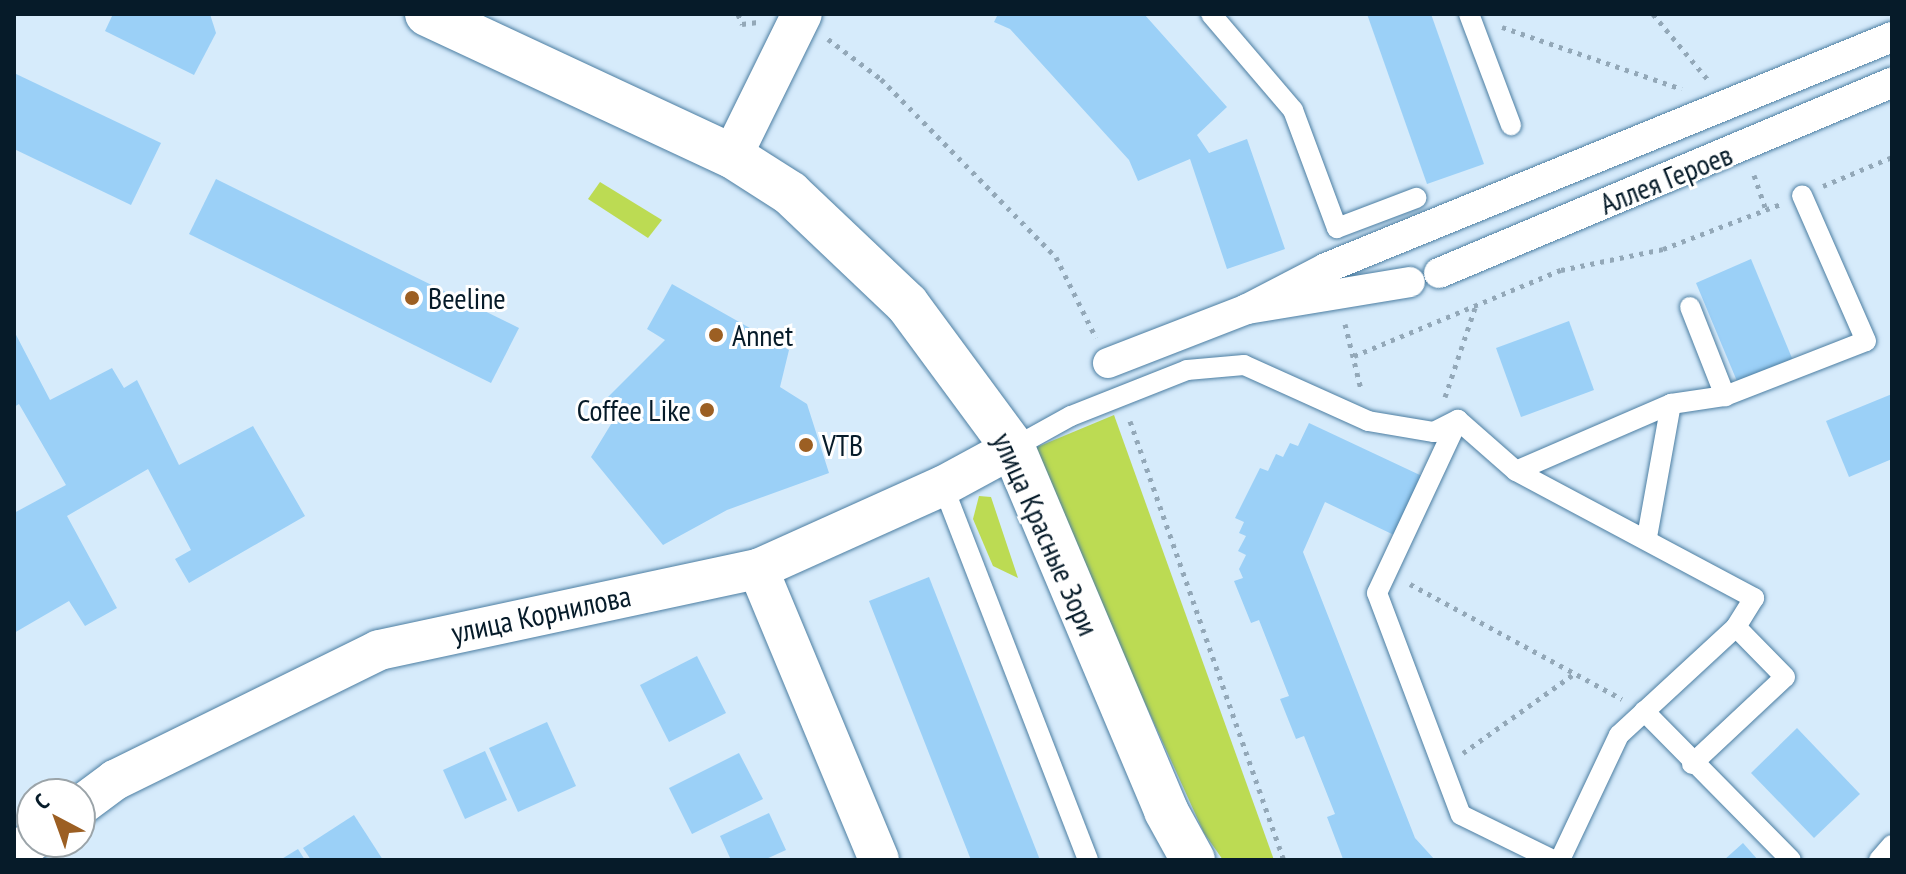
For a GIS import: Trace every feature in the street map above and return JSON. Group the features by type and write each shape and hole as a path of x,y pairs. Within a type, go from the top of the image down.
{"main road":[{"name":"улица Красные Зори","path":"427,14 732,156 790,193 907,304 1013,448 1166,811 1193,860"}],"street":[{"path":"732,156 801,15"},
{"path":"1108,363 1247,309 1326,268 1730,106 1892,37"},
{"name":"Аллея Героев","path":"1439,273 1892,83"},
{"path":"1247,309 1410,282"},
{"name":"улица Корнилова","path":"96,794 115,780 379,650 758,569 943,486 1013,448"},
{"path":"758,569 879,860"}],"lane":[{"path":"1211,14 1293,110 1337,228 1416,198"},
{"path":"1472,23 1511,125"},
{"path":"1516,471 1671,404 1725,396 1866,341 1802,195"},
{"path":"1690,307 1725,396"},
{"path":"1013,448 1122,396 1187,370 1244,365 1368,421 1434,432 1458,420"},
{"path":"1647,537 1671,404"},
{"path":"1458,420 1516,471 1647,537 1754,598 1736,627 1619,735 1560,860"},
{"path":"1458,420 1377,593 1461,815 1553,860"},
{"path":"943,486 1088,860"},
{"path":"1692,764 1785,677 1736,627"},
{"path":"1644,711 1692,764 1791,860"},
{"path":"1879,860 1892,845"}],"path":[{"path":"738,14 742,24 801,15 881,79 1056,257 1108,363"},
{"path":"1472,23 1495,25 1730,106"},
{"path":"1354,356 1561,270 1663,249 1892,157"},
{"path":"1338,296 1368,421"},
{"path":"1434,432 1476,305"},
{"path":"1122,396 1284,860"},
{"path":"1387,571 1644,711"},
{"path":"1443,768 1575,673"}],"green space":[{"path":"600,182 662,220 648,238 588,199"},
{"path":"1114,415 1274,860 1223,860 1204,833 1030,450"},
{"path":"979,496 991,497 1018,578 993,566 973,519"}],"building":[{"path":"113,14 210,14 216,33 194,75 105,31"},
{"path":"998,14 1144,14 1227,107 1197,135 1209,153 1247,139 1285,249 1227,269 1190,159 1138,181 1129,160 1010,29 994,22"},
{"path":"1367,14 1431,14 1484,164 1427,184"},
{"path":"14,73 161,143 131,205 14,149"},
{"path":"216,179 519,328 491,383 189,234"},
{"path":"1751,259 1794,363 1739,386 1696,283"},
{"path":"672,284 789,350 780,387 807,404 829,473 727,510 663,545 591,457 616,416 604,401 665,340 647,329"},
{"path":"1569,321 1594,390 1521,417 1496,348"},
{"path":"14,331 50,400 112,368 124,388 137,380 179,465 253,426 305,516 189,583 175,559 191,550 148,469 67,516 117,608 85,626 69,601 14,633 14,513 66,485 19,404 14,407"},
{"path":"1892,394 1892,459 1849,477 1826,421"},
{"path":"1309,423 1422,476 1394,535 1325,502 1303,552 1415,838 1435,860 1343,859 1327,817 1335,814 1304,736 1296,739 1280,699 1289,696 1259,620 1251,623 1234,581 1243,578 1239,569 1246,555 1238,551 1246,536 1239,533 1244,522 1235,518 1260,468 1268,471 1276,454 1283,457 1290,443 1298,446"},
{"path":"929,577 1040,860 971,860 869,601"},
{"path":"697,656 726,713 669,742 640,685"},
{"path":"547,722 576,786 518,812 489,748"},
{"path":"1797,728 1860,794 1814,838 1751,773"},
{"path":"485,751 507,800 465,819 443,770"},
{"path":"739,753 763,799 692,834 669,788"},
{"path":"769,813 786,850 764,860 731,860 720,836"},
{"path":"354,815 383,860 311,860 303,848"},
{"path":"1743,843 1758,860 1724,860"},
{"path":"298,849 305,860 280,860"}],"place":[{"name":"Beeline","path":"412,298"},
{"name":"Annet","path":"716,335"},
{"name":"Coffee Like","path":"707,410"},
{"name":"VTB","path":"806,445"}]}
